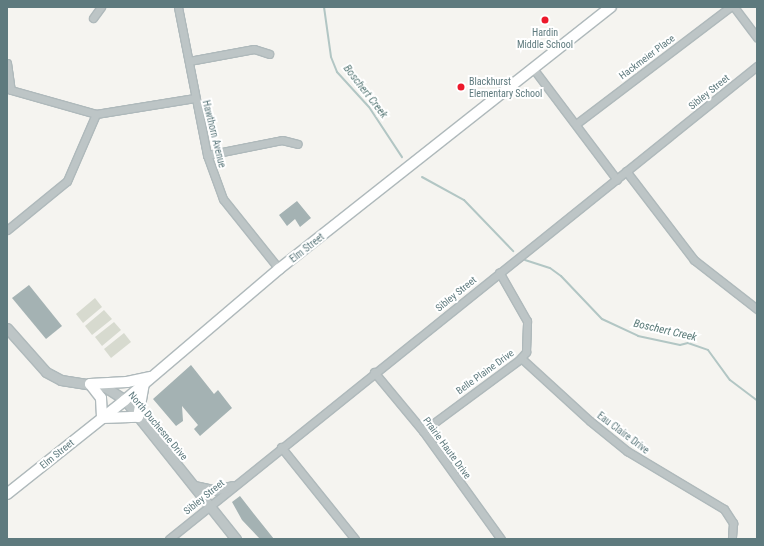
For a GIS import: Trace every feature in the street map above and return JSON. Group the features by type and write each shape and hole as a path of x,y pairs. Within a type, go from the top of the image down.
{"main road":[{"name":"Elm Street","path":"7,494 125,400 279,269 532,67 611,7"},
{"path":"90,384 126,382 152,377"},
{"path":"90,384 102,398 102,418 138,417 144,384"}],"street":[{"path":"93,18 101,7"},
{"name":"Hawthorn Avenue","path":"178,7 207,155 223,199 279,269"},
{"name":"Hackmeier Place","path":"576,124 730,7"},
{"path":"734,7 757,37"},
{"path":"189,61 254,49 270,54"},
{"path":"7,63 9,92 96,114 195,98"},
{"name":"Sibley Street","path":"169,539 374,372 617,180 626,171 757,66"},
{"path":"532,67 617,180"},
{"path":"7,230 67,180 96,114"},
{"path":"207,155 282,140 298,144"},
{"path":"626,171 694,260 757,309"},
{"name":"Belle Plaine Drive","path":"423,431 521,358 528,340 527,321 499,272"},
{"name":"North Duchesne Drive","path":"7,328 46,372 61,380 90,384 105,388 125,400 236,539"},
{"name":"Eau Claire Drive","path":"521,358 590,421 627,451 724,509 733,524 732,539"},
{"name":"Prairie Haute Drive","path":"374,372 423,431 501,539"},
{"path":"281,447 355,539"},
{"path":"194,486 213,490 233,486"}],"shaded area":[{"path":"95,298 102,307 83,323 76,314"},
{"path":"104,310 112,319 92,335 85,326"},
{"path":"114,322 121,330 102,346 95,337"},
{"path":"124,333 131,342 111,358 104,349"}],"building":[{"path":"297,201 311,218 300,227 295,219 287,226 279,215"},
{"path":"29,285 62,326 46,339 12,298"},
{"path":"191,365 214,394 218,390 232,408 200,436 194,429 198,425 182,406 183,421 176,426 153,399"},
{"path":"240,496 274,539 260,539 242,520 232,502"}],"waterway":[{"name":"Boschert Creek","path":"324,7 331,57 337,72 369,107 402,157"},
{"name":"Boschert Creek","path":"422,177 464,200 513,251"},
{"name":"Boschert Creek","path":"525,260 550,268 561,276 602,319 638,336 680,345 688,343 708,350 730,380 757,400"}],"place":[{"name":"Hardin Middle School","path":"545,20"},
{"name":"Blackhurst Elementary School","path":"461,87"}]}
